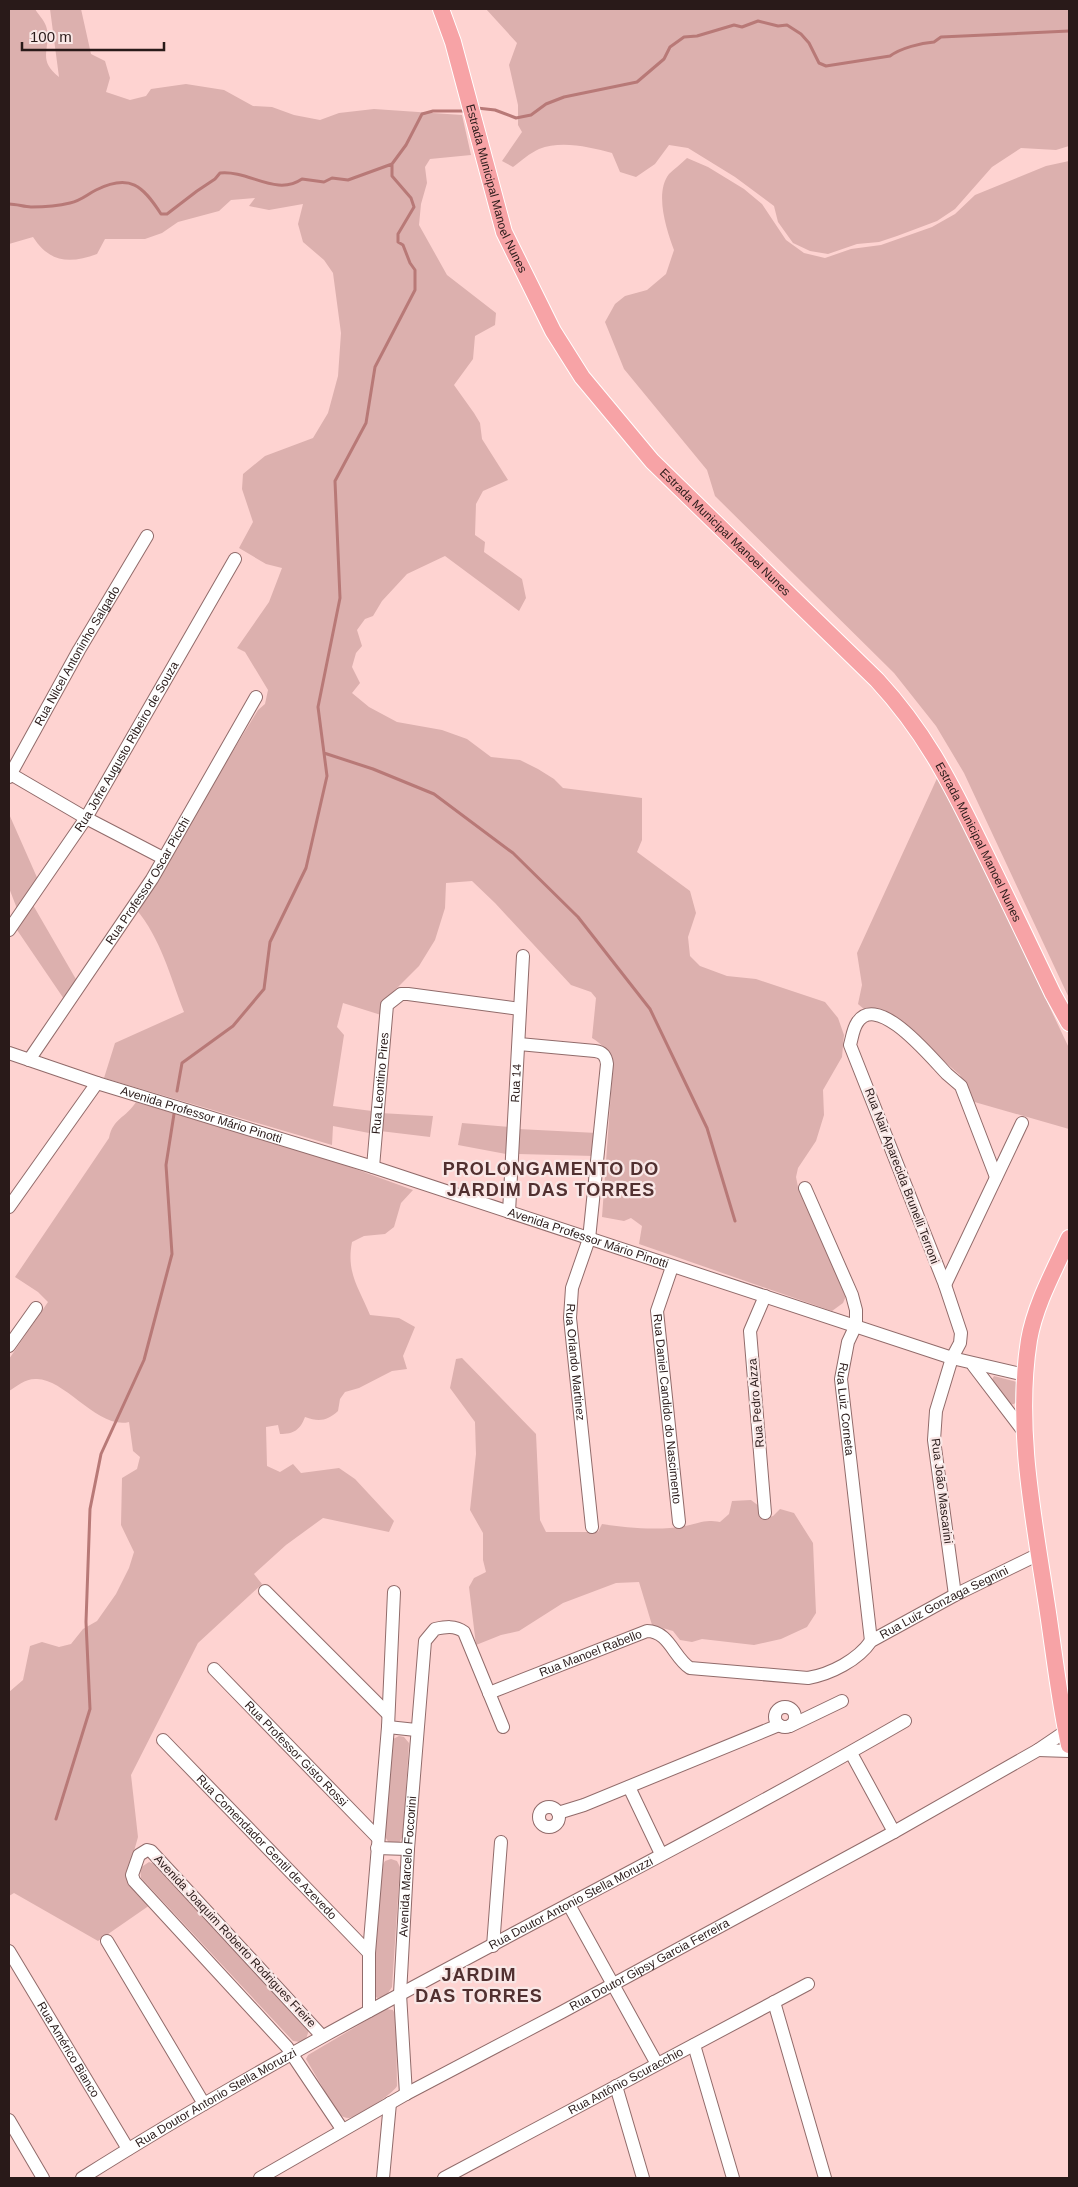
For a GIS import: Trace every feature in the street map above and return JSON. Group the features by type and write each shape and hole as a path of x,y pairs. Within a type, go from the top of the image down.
{"main road":[{"name":"Estrada Municipal Manoel Nunes","path":"441,9 453,42 504,232 553,331 582,377 652,461 870,673 906,712 942,767 1008,898 1052,994 1069,1023"},
{"path":"1068,1736 1039,1554 1024,1432 1024,1375 1029,1338 1037,1311 1069,1238"},
{"path":"1060,1690 1069,1706"}],"street":[{"name":"Rua Nilcel Antoninho Salgado","path":"10,775 79,650 147,536"},
{"name":"Rua Jofre Augusto Ribeiro de Souza","path":"9,930 86,818 235,560"},
{"name":"Rua Professor Oscar Picchi","path":"29,1060 163,858 256,697"},
{"path":"10,775 86,818 163,858"},
{"name":"Rua 14","path":"509,1212 523,956"},
{"name":"Rua Leontino Pires","path":"373,1167 385,1012 390,1001 401,994 408,994 520,1009"},
{"name":"Rua Nair Aparecida Brunelli Terroni","path":"952,1358 960,1343 961,1333 945,1285 850,1045 858,1022 863,1017 875,1014 892,1020 961,1086 996,1177"},
{"name":"Rua Orlando Martinez","path":"519,1044 600,1052 606,1058 607,1064 588,1239 572,1288 570,1318 592,1527"},
{"name":"Avenida Professor Mário Pinotti","path":"11,1057 29,1060 97,1083 373,1167 973,1365 1024,1375"},
{"path":"9,1207 97,1083"},
{"path":"945,1285 1022,1123"},
{"name":"Rua Luiz Corneta","path":"805,1188 852,1295 856,1310 856,1325 848,1342 841,1379 870,1641"},
{"name":"Rua Daniel Candido do Nascimento","path":"672,1267 657,1311 679,1522"},
{"name":"Rua Pedro Aizza","path":"765,1296 750,1332 765,1513"},
{"path":"9,1346 36,1308"},
{"name":"Rua João Mascarini","path":"952,1358 936,1411 934,1440 955,1595"},
{"path":"973,1365 1024,1432"},
{"name":"Rua Luiz Gonzaga Segnini","path":"827,1673 854,1658 866,1648 870,1641 955,1595 1039,1554"},
{"path":"265,1591 388,1714"},
{"path":"369,2011 369,1953 388,1727 394,1592"},
{"name":"Avenida Marcelo Foccorini","path":"406,2094 400,1994 408,1849 416,1730 425,1641 435,1629 448,1627 460,1629 469,1641 489,1693"},
{"name":"Rua Manoel Rabello","path":"489,1693 648,1631 662,1634 684,1664 690,1668 808,1678 827,1673"},
{"name":"Rua Professor Gisto Rossi","path":"214,1668 377,1842"},
{"path":"489,1693 503,1727"},
{"path":"558,1813 584,1805 842,1701"},
{"path":"784,1725 776,1713 781,1708 788,1707 816,1712"},
{"name":"Rua Doutor Antonio Stella Moruzzi","path":"82,2178 204,2104 322,2036 493,1946 905,1722"},
{"path":"388,1727 416,1730"},
{"name":"Rua Doutor Gipsy Garcia Ferreira","path":"260,2178 342,2129 894,1832 1038,1750 1068,1736"},
{"name":"Rua Comendador Gentil de Azevedo","path":"163,1740 369,1953"},
{"path":"1038,1750 1069,1751"},
{"path":"851,1753 894,1832"},
{"path":"632,1785 664,1852"},
{"path":"377,1842 408,1849"},
{"path":"493,1946 501,1842"},
{"name":"Avenida Joaquim Roberto Rodrigues Freire","path":"322,2036 151,1851 147,1850 139,1855 132,1875 134,1881 292,2053 342,2129"},
{"path":"569,1905 658,2064"},
{"path":"107,1941 204,2104"},
{"name":"Rua Américo Bianco","path":"9,1951 128,2149"},
{"name":"Rua Antônio Scuracchio","path":"444,2178 808,1984"},
{"path":"774,2002 825,2178"},
{"path":"694,2045 734,2178"},
{"path":"616,2086 642,2178"},
{"path":"383,2178 390,2103"},
{"path":"9,2120 44,2178"}],"shaded area":[{"path":"9,9 35,9 46,26 48,33 46,58 48,64 59,77 50,9 81,9 91,54 105,61 110,78 106,92 130,100 146,96 151,89 186,84 224,90 253,106 272,107 294,115 320,120 339,113 374,109 462,115 471,155 430,159 425,167 427,183 421,204 419,225 447,275 496,313 495,325 475,336 473,359 454,385 480,423 482,439 508,480 483,491 476,504 475,535 485,542 484,552 522,579 526,598 519,611 445,556 407,574 382,601 373,616 365,619 357,630 362,646 356,653 352,667 360,683 352,693 369,707 397,722 442,730 467,739 491,757 520,760 554,779 563,788 642,798 642,840 637,852 690,891 696,913 688,937 690,956 700,966 727,976 756,979 825,1002 838,1018 844,1035 842,1057 823,1090 824,1115 816,1141 798,1168 796,1177 798,1187 843,1282 846,1296 843,1303 832,1311 639,1244 642,1226 631,1218 624,1221 602,1217 613,1064 610,1055 592,1038 596,998 591,992 571,985 472,881 446,883 445,908 435,940 419,966 384,1001 381,1015 343,1003 337,1027 344,1035 333,1106 372,1111 369,1133 333,1126 332,1145 104,1078 115,1043 184,1012 158,945 136,909 258,710 265,704 268,690 245,652 237,648 269,602 282,568 266,564 239,548 253,522 242,489 243,474 265,456 313,438 328,413 338,376 341,333 333,273 324,260 303,242 298,224 303,204 269,210 249,206 255,198 231,200 219,211 178,222 162,233 145,239 105,239 97,254 78,259 61,259 54,256 46,252 33,237 9,244"},
{"path":"486,9 1069,9 1069,146 1056,150 1021,148 992,167 955,209 937,221 879,242 857,244 828,254 810,251 793,243 778,222 774,206 735,177 688,148 669,145 655,164 636,177 620,172 612,153 576,145 557,145 539,149 513,167 502,161 522,132 518,125 518,105 509,65 517,43"},
{"path":"687,158 708,167 744,189 762,204 786,240 804,253 825,258 851,249 881,245 932,227 955,214 975,195 1046,166 1069,161 1069,998 964,773 936,726 894,673 715,496 707,470 624,369 605,322 615,304 625,296 647,290 666,274 674,250 663,212 662,191 669,174"},
{"path":"939,774 1069,1048 1069,1129 971,1101 960,1075 886,1011 874,1008 865,1010 858,1004 862,985 857,953"},
{"path":"9,814 39,882 33,905 77,981 64,999 15,927 16,906 9,888"},
{"path":"136,1102 339,1163 413,1190 401,1203 394,1227 385,1234 364,1236 352,1242 351,1263 352,1272 370,1315 399,1318 415,1327 403,1356 407,1369 392,1371 359,1388 345,1392 340,1399 338,1411 326,1419 315,1420 305,1417 296,1430 285,1434 280,1434 278,1425 266,1427 267,1466 280,1472 293,1464 301,1473 339,1468 355,1479 394,1521 389,1532 323,1518 286,1545 254,1574 262,1584 198,1643 131,1775 138,1837 127,1876 150,1905 98,1941 14,1893 9,1896 9,1692 23,1680 30,1646 42,1642 59,1647 71,1644 83,1629 97,1621 116,1594 129,1568 134,1552 121,1525 122,1478 137,1469 140,1457 133,1451 129,1422 106,1419 48,1381 29,1380 9,1391 9,1359 48,1302 38,1292 15,1277 109,1138 114,1126"},
{"path":"380,1113 433,1116 430,1137 380,1131"},
{"path":"462,1123 510,1127 506,1154 458,1145"},
{"path":"518,1129 597,1133 594,1156 518,1154"},
{"path":"462,1358 536,1434 540,1520 546,1532 598,1532 602,1524 654,1529 675,1528 706,1521 720,1522 729,1514 732,1501 751,1500 759,1506 762,1519 773,1516 780,1509 794,1513 813,1543 816,1613 807,1627 781,1639 754,1645 702,1639 692,1642 680,1640 673,1631 652,1625 639,1582 616,1583 563,1603 519,1631 501,1635 476,1645 469,1587 474,1578 486,1572 483,1560 483,1533 470,1510 476,1454 475,1422 450,1388 456,1359"},
{"path":"994,1376 1017,1382 1018,1400 1014,1404 1009,1405 991,1381"},
{"path":"399,1736 404,1737 409,1743 403,1836 399,1843 389,1843 384,1835 393,1739"},
{"path":"391,1859 397,1861 400,1867 392,1987 386,1996 377,1998 372,1992 381,1868 385,1861"},
{"path":"149,1862 155,1864 309,2030 306,2039 300,2042 293,2041 141,1878 140,1868"},
{"path":"386,2009 393,2010 396,2016 397,2086 368,2109 349,2118 343,2117 338,2114 306,2059 308,2055"}],"waterway":[{"path":"477,108 495,110 516,118 531,115 546,104 564,97 637,82 664,59 670,47 684,37 697,36 734,25 742,27 758,21 778,26 787,25 801,34 809,43 819,63 826,66 890,56 911,46 934,42 941,37 1069,31"},
{"path":"9,204 31,207 65,204 78,200 108,185 127,183 134,185 148,196 161,214 167,214 215,179 220,173 231,173 282,185 292,184 302,179 324,182 332,178 348,180 392,164 406,145 422,114 433,111 466,111"},
{"path":"177,1091 182,1063 233,1026 264,989 270,942 306,868 327,776 318,707 340,598 335,481 366,423 375,367 415,290 415,270 403,245 398,242 398,234 414,207 411,198 392,176 392,164"},
{"path":"324,753 373,769 434,794 513,853 578,917 650,1009 707,1128 735,1221"},
{"path":"56,1819 90,1709 86,1622 90,1509 101,1454 144,1360 172,1254 166,1165 174,1114"}],"district":[{"name":"PROLONGAMENTO DO JARDIM DAS TORRES","path":"551,1179"},
{"name":"JARDIM DAS TORRES","path":"479,1985"}]}
